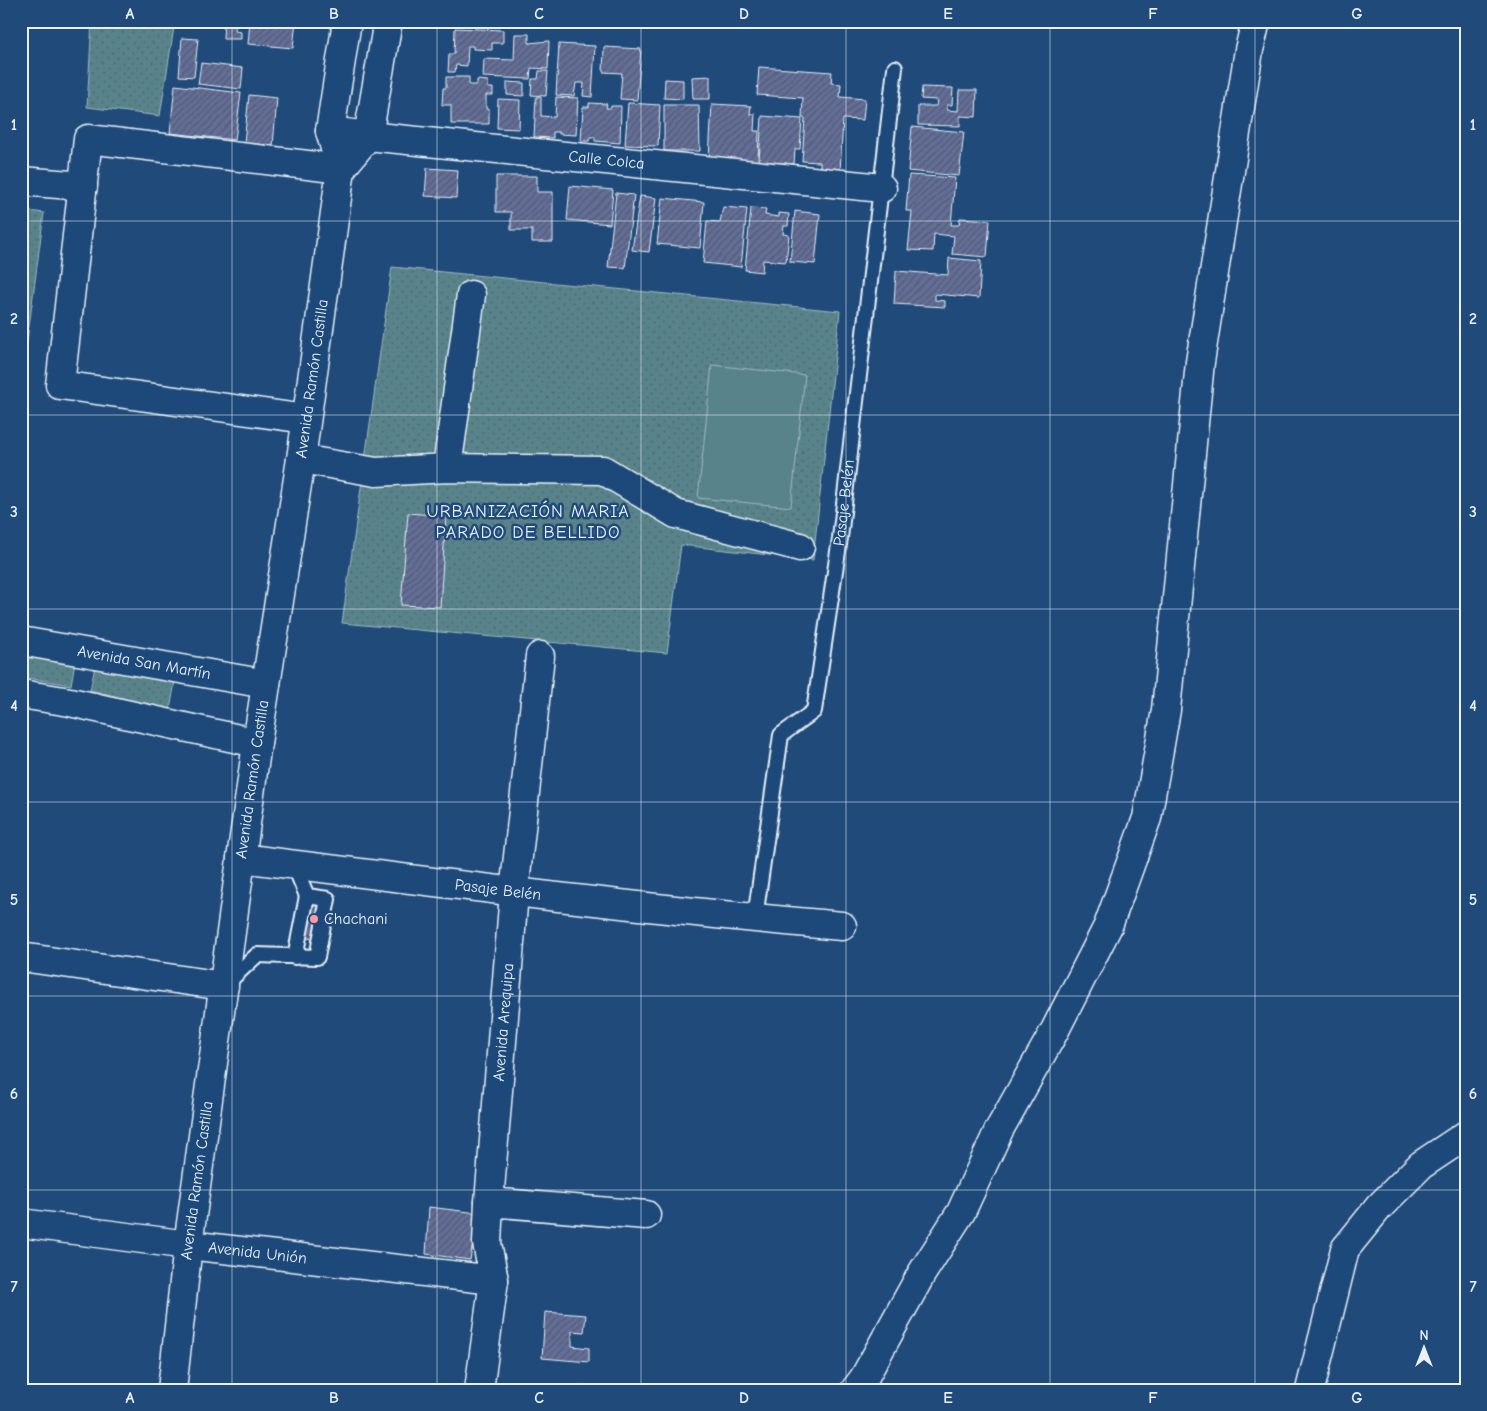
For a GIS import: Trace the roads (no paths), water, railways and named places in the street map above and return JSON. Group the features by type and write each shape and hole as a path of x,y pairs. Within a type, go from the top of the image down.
{"street":[{"path":"341,169 330,131 347,21"},
{"path":"341,169 368,136 388,21"},
{"path":"855,1390 864,1378 922,1273 961,1212 999,1130 1055,1030 1104,934 1147,818 1166,710 1200,362 1249,50 1256,21"},
{"name":"Calle Colca","path":"330,131 882,188"},
{"path":"306,419 60,385 88,139 341,169"},
{"name":"Avenida Ramón Castilla","path":"172,1390 188,1245 241,858 301,459 341,169"},
{"path":"21,181 82,186"},
{"path":"447,468 471,295"},
{"path":"301,459 376,472 447,468 603,470 676,514 800,547"},
{"name":"Avenida San Martín","path":"21,641 266,684"},
{"name":"Avenida Arequipa","path":"479,1390 494,1280 487,1242 489,1202 514,893 540,656"},
{"path":"21,694 70,702 257,743"},
{"name":"Pasaje Belén","path":"241,858 514,893 842,926"},
{"path":"21,957 224,986"},
{"path":"1310,1390 1345,1248 1379,1207 1421,1165 1466,1135"},
{"path":"489,1202 646,1215"},
{"name":"Avenida Unión","path":"21,1223 188,1245 494,1280"}],"lane":[{"name":"Pasaje Belén","path":"755,918 781,735 814,711 840,538 895,68"},
{"path":"294,865 307,896 295,956"},
{"path":"224,986 257,956 317,957 328,900 307,896"}],"place":[{"name":"Chachani","path":"314,919"}],"district":[{"name":"URBANIZACIÓN MARIA PARADO DE BELLIDO","path":"528,521"}]}
